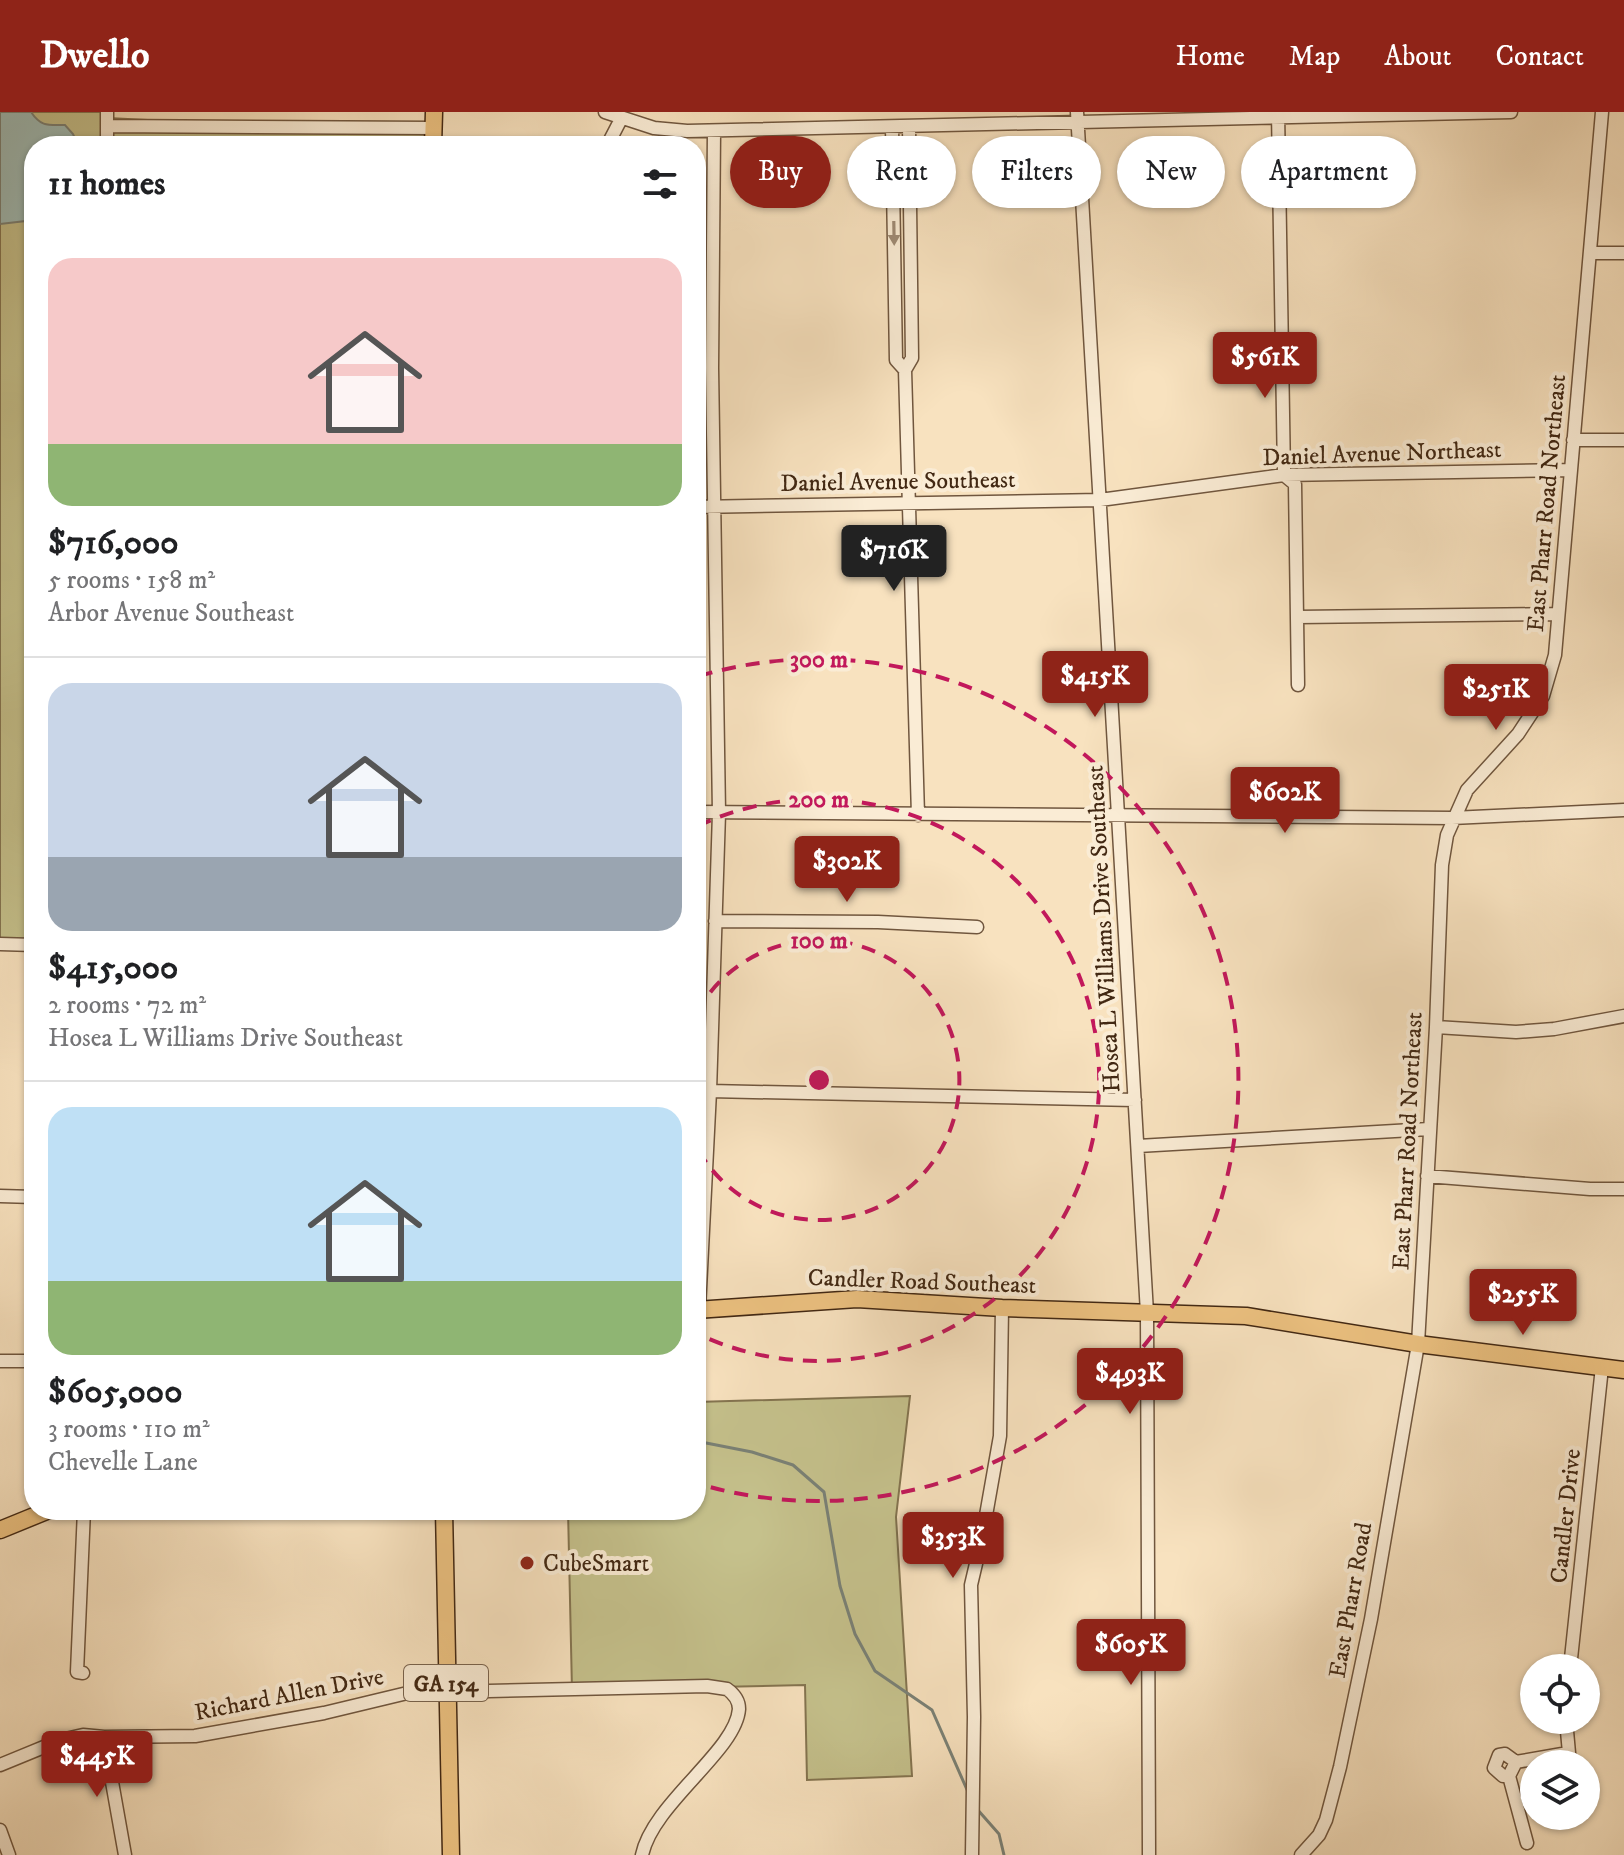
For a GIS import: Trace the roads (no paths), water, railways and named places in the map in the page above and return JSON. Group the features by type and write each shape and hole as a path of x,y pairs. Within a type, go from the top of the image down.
{"main road":[{"name":"Candler Road Southeast","path":"706,1309 857,1299 1002,1308 1246,1316 1418,1344 1624,1370"},
{"path":"0,1530 24,1520"},
{"name":"GA 154","path":"444,1520 451,1855"}],"street":[{"path":"107,112 107,136"},
{"path":"605,112 654,128 714,131 1077,118 1511,112"},
{"name":"East Pharr Road Northeast","path":"1418,1344 1442,865 1452,818 1467,790 1518,734 1543,696 1555,655 1602,112"},
{"path":"1278,115 1284,475 1295,484 1298,685"},
{"name":"Hosea L Williams Drive Southeast","path":"1077,118 1147,1313 1149,1855"},
{"path":"612,136 621,119"},
{"path":"107,126 434,120"},
{"path":"909,126 912,358 905,370 918,815"},
{"path":"892,127 896,360 905,370"},
{"path":"706,1164 719,813 713,506 714,131"},
{"path":"1591,253 1624,253"},
{"path":"1573,440 1624,440"},
{"name":"Daniel Avenue Northeast","path":"1100,500 1284,475 1570,470"},
{"name":"Daniel Avenue Southeast","path":"706,506 1100,500"},
{"path":"1298,617 1558,614"},
{"path":"706,812 1452,818 1624,810"},
{"path":"715,921 878,922 977,927"},
{"path":"0,944 24,945"},
{"path":"1436,1027 1516,1032 1554,1029 1624,1016"},
{"path":"710,1091 1135,1100"},
{"path":"1138,1146 1429,1129"},
{"path":"1427,1176 1624,1189"},
{"path":"0,1196 24,1197"},
{"path":"972,1855 974,1717 971,1585 1000,1436 1002,1308"},
{"name":"East Pharr Road","path":"1301,1855 1319,1835 1326,1820 1346,1742 1371,1619 1418,1344"},
{"path":"0,1361 24,1361"},
{"name":"Candler Drive","path":"1571,1654 1602,1367"},
{"path":"83,1673 77,1672 84,1520"},
{"name":"Richard Allen Drive","path":"0,1765 61,1740 83,1735 195,1736 324,1713 424,1689 446,1692 707,1686 727,1689 738,1702 739,1710 732,1729 663,1814 649,1835 642,1855"},
{"path":"104,1737 125,1855"},
{"path":"1509,1776 1498,1773 1494,1768 1499,1755 1505,1754 1520,1762"},
{"path":"1516,1762 1509,1776 1527,1843"},
{"path":"0,1830 9,1855"}],"water":[{"path":"0,112 31,112 45,124 65,125 74,136 24,136 24,221 0,224"}],"waterway":[{"path":"706,1443 752,1452 793,1465 824,1492 840,1586 855,1634 875,1671 932,1710 968,1792"},
{"path":"977,1809 999,1834 1004,1855"}],"place":[{"name":"CubeSmart","path":"527,1563"}]}
